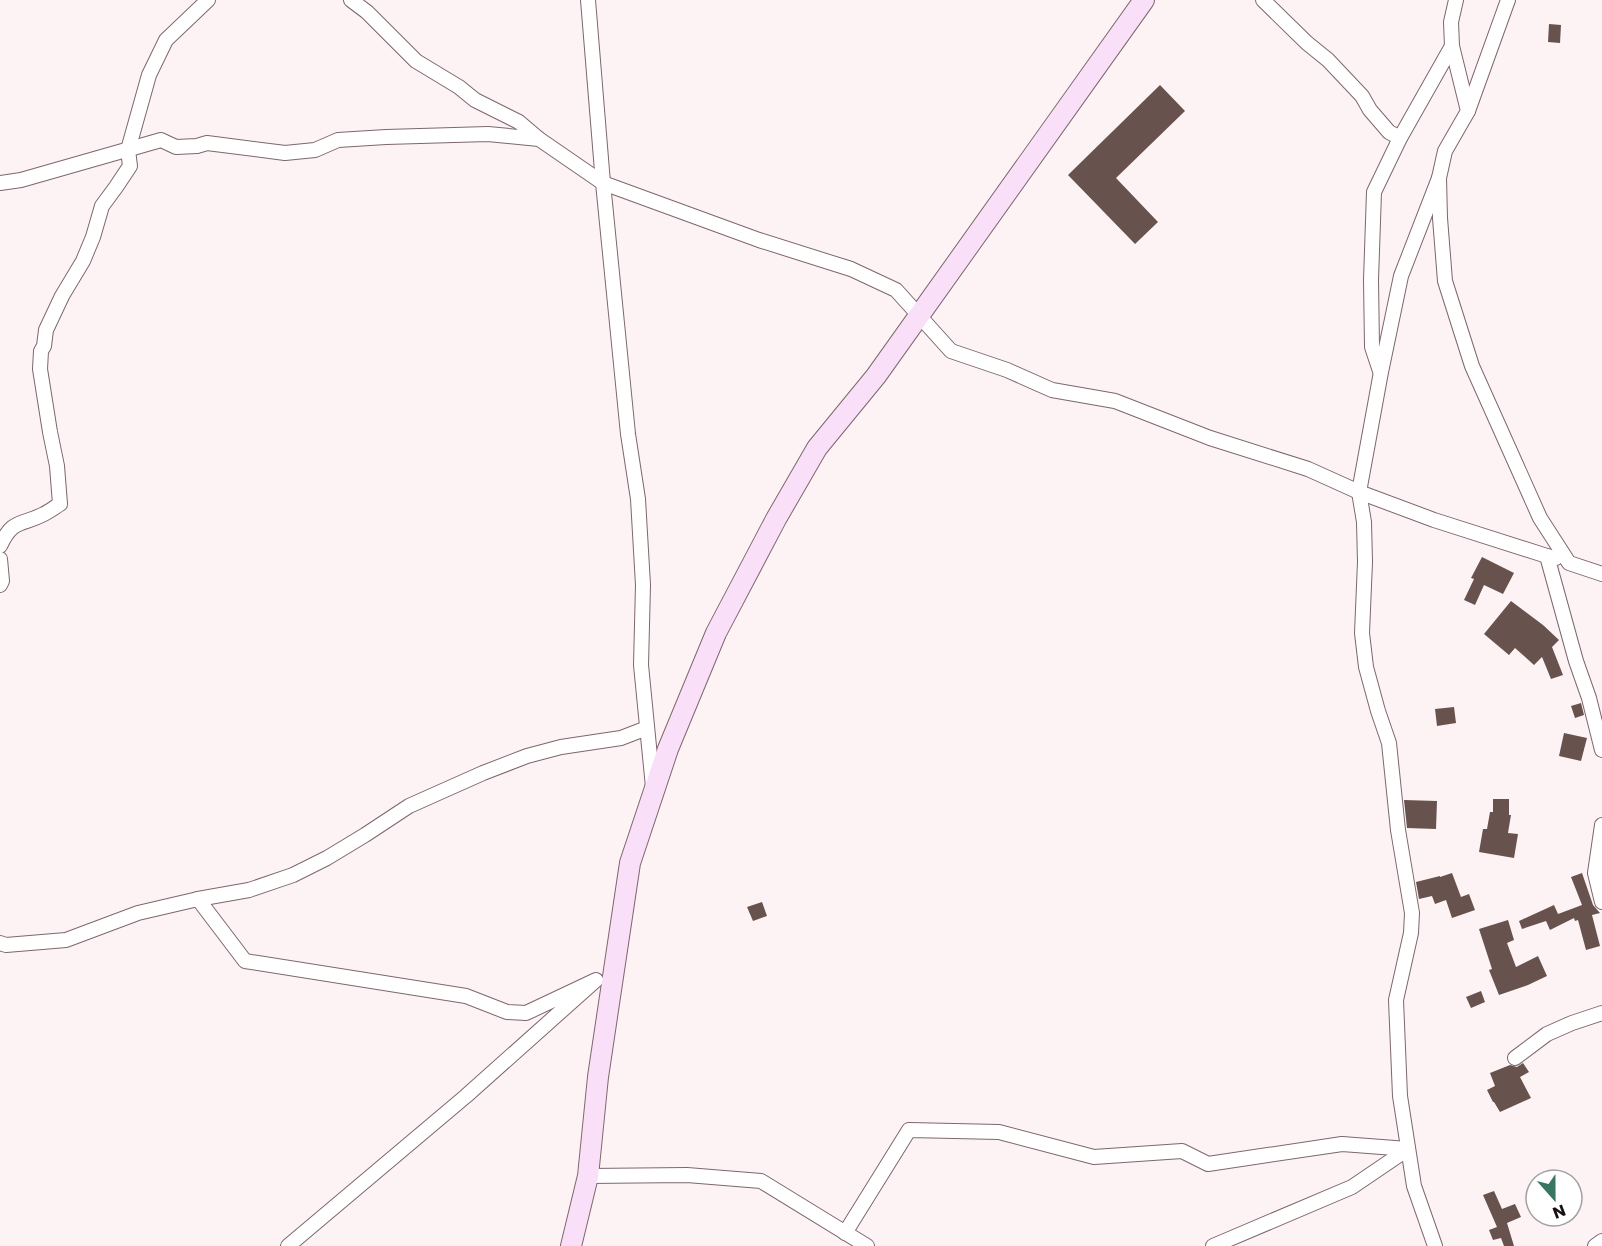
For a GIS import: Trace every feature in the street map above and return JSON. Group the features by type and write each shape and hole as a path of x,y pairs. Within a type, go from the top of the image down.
{"street":[{"path":"0,546 6,534 15,524 44,514 60,504 57,466 40,369 46,330 62,296 83,261 102,206 130,166 128,150 149,75 166,40 208,0"},
{"path":"351,0 367,12 416,60 475,100 519,122 539,139 603,183 759,240 851,269 896,290 951,351 1007,370 1053,390 1115,401 1210,438 1308,469 1359,492 1434,520 1602,574"},
{"path":"588,0 603,183 628,434 638,499 643,585 641,665 653,795"},
{"path":"571,1246 588,1176 598,1077 630,863 668,749 716,633 816,448 876,376 1144,0"},
{"path":"1263,0 1306,43 1328,60 1362,96 1389,132 1400,138"},
{"path":"1456,0 1452,22 1452,46 1468,111"},
{"path":"1435,1246 1414,1185 1400,1096 1396,1000 1411,933 1412,913 1398,830 1389,743 1366,667 1362,633 1364,532 1359,492 1401,276 1439,178 1445,151 1468,111 1508,0"},
{"path":"1381,372 1372,347 1371,279 1374,192 1400,138 1452,46"},
{"path":"0,183 21,180 161,140 176,147 207,143 285,153 315,150 338,140 386,137 488,134 539,139"},
{"path":"1439,178 1445,281 1472,366 1540,518 1569,563"},
{"path":"1547,556 1602,750"},
{"path":"0,559 2,580 0,585"},
{"path":"0,943 6,945 66,940 138,913 249,890 293,874 346,846 409,806 494,769 538,753 561,747 621,738 647,728"},
{"path":"1602,825 1595,873 1602,902"},
{"path":"198,899 245,961 466,996 507,1012 526,1013 596,980"},
{"path":"288,1246 359,1188 596,980 615,966"},
{"path":"1515,1058 1547,1034 1602,1013"},
{"path":"845,1233 909,1130 999,1132 1094,1157 1182,1151 1208,1164 1342,1144 1408,1149"},
{"path":"1213,1246 1352,1187 1408,1149"},
{"path":"588,1176 687,1175 761,1181 867,1246"},
{"path":"1595,1246 1602,1241"}],"building":[{"path":"1549,24 1561,25 1560,43 1548,42"},
{"path":"1160,85 1185,111 1116,178 1158,222 1135,244 1068,175"},
{"path":"1482,557 1514,573 1503,594 1484,585 1475,605 1464,600 1474,579 1471,578"},
{"path":"1511,601 1559,640 1552,647 1563,675 1551,679 1542,657 1534,665 1515,648 1509,655 1484,634"},
{"path":"1581,703 1584,715 1575,718 1571,706"},
{"path":"1454,707 1456,723 1437,726 1435,709"},
{"path":"1564,733 1587,738 1581,761 1559,756"},
{"path":"1493,799 1509,799 1509,815 1511,815 1508,833 1518,834 1514,858 1479,852 1483,829 1487,829 1490,812 1493,812"},
{"path":"1404,800 1437,801 1436,829 1407,828"},
{"path":"1452,873 1461,897 1469,894 1475,910 1452,918 1446,900 1435,904 1432,896 1419,899 1416,882"},
{"path":"1582,873 1593,905 1600,913 1592,915 1600,946 1586,950 1578,920 1575,921 1574,918 1550,930 1546,921 1522,929 1519,921 1554,905 1558,914 1582,905 1571,877"},
{"path":"762,902 767,916 753,921 747,907"},
{"path":"1508,920 1514,940 1507,943 1516,967 1538,956 1547,976 1499,995 1489,970 1492,969 1479,929"},
{"path":"1481,991 1485,1002 1471,1008 1466,997"},
{"path":"1523,1063 1529,1072 1520,1077 1531,1098 1500,1112 1487,1090 1495,1086 1490,1073 1510,1065 1517,1067"},
{"path":"1494,1191 1502,1209 1515,1204 1521,1217 1507,1223 1514,1246 1504,1246 1501,1238 1493,1240 1489,1230 1497,1227 1483,1195"}]}
